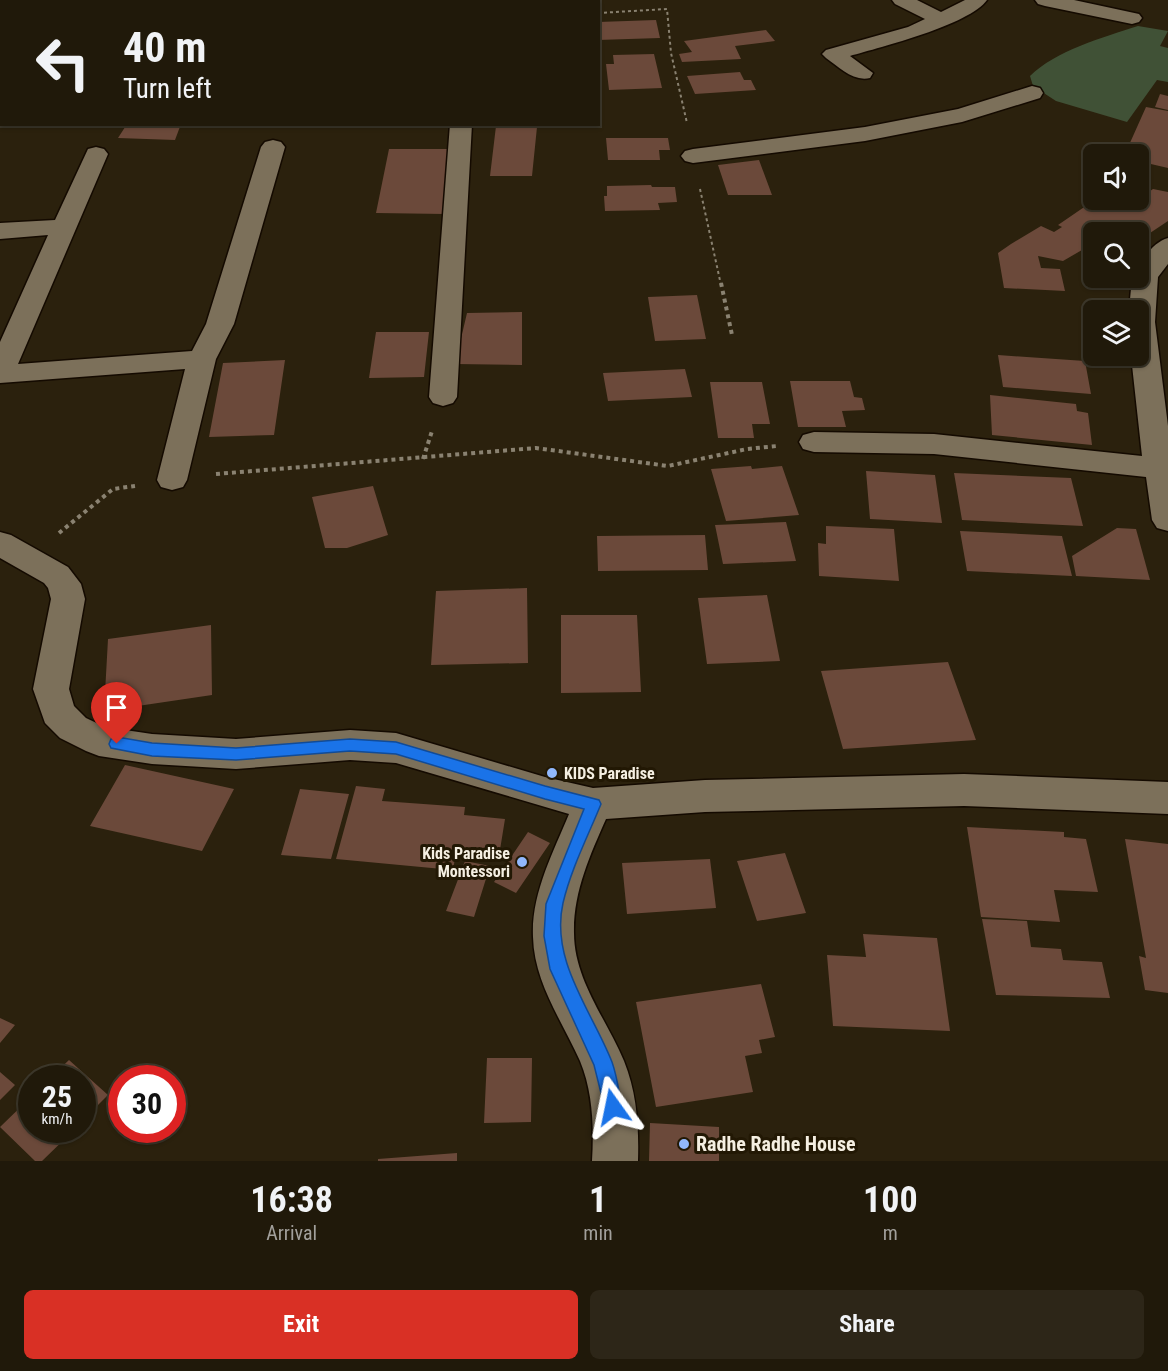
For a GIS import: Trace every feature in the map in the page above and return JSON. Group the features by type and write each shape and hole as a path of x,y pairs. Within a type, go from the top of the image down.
{"street":[{"path":"902,0 940,19"},
{"path":"862,73 833,54 915,31 970,6 977,0"},
{"path":"1045,0 1132,18"},
{"path":"693,156 865,134 962,115 1032,93"},
{"path":"444,397 461,126"},
{"path":"172,480 202,358 220,324 273,147"},
{"path":"96,154 0,374 202,358"},
{"path":"0,231 64,227"},
{"path":"1168,246 1141,322 1159,468 1168,520"},
{"path":"814,442 934,444 1159,468"},
{"path":"9,549 56,574 64,584 68,599 51,689 58,713 73,728 99,741 152,749 236,754 350,745 396,748 545,793 593,804 705,795 964,790 1168,798"},
{"path":"593,804 574,848 555,904 553,936 559,969 603,1064 617,1128 615,1161"}],"path":[{"path":"9,549 113,489 238,470 423,459 536,448 668,466 747,449 814,442"}],"green space":[{"path":"1138,26 1168,31 1160,46 1168,48 1168,82 1157,80 1127,122 1056,101 1033,86 1030,76 1053,59 1081,46"}],"building":[{"path":"656,20 660,38 600,40 600,22"},
{"path":"766,30 775,41 735,46 741,59 682,62 679,54 692,52 684,41"},
{"path":"654,54 662,88 609,90 606,64 614,64 613,55"},
{"path":"740,72 744,80 751,80 756,90 695,94 687,76"},
{"path":"1160,94 1168,96 1168,110 1155,107"},
{"path":"1146,107 1168,111 1168,168 1149,164 1149,144 1129,144"},
{"path":"126,126 180,126 175,140 118,138"},
{"path":"496,126 537,127 532,176 490,176"},
{"path":"606,138 668,138 670,150 659,150 660,160 608,160"},
{"path":"389,149 452,149 445,214 376,213"},
{"path":"759,160 772,195 728,195 718,165"},
{"path":"651,185 652,187 675,187 677,202 658,203 660,210 605,211 604,196 607,196 607,186"},
{"path":"1153,189 1168,192 1168,221 1149,234 1149,222 1083,222 1083,249 1063,261 1038,256 1041,268 1060,269 1065,291 1004,288 998,253 1011,244 1041,226 1054,232 1062,227 1058,225 1083,208 1083,210 1149,210 1149,192"},
{"path":"697,295 706,339 655,341 648,297"},
{"path":"522,312 522,365 455,364 467,313"},
{"path":"376,332 429,332 424,377 369,378"},
{"path":"998,355 1083,361 1091,394 1003,387"},
{"path":"285,360 274,435 209,437 223,363"},
{"path":"685,369 692,397 608,401 603,373"},
{"path":"790,381 850,381 854,397 862,398 865,410 842,411 846,427 798,427"},
{"path":"710,382 762,382 770,424 752,424 754,438 718,438"},
{"path":"990,395 1076,404 1077,411 1088,413 1092,445 992,435"},
{"path":"751,466 752,469 782,466 799,515 726,521 711,469"},
{"path":"866,471 935,475 942,523 870,519"},
{"path":"954,473 1071,478 1083,526 962,520"},
{"path":"373,486 388,535 347,548 325,548 312,497"},
{"path":"786,522 796,561 723,564 715,525"},
{"path":"826,526 894,529 899,581 819,576 818,543 826,544"},
{"path":"1117,528 1136,529 1150,580 1076,576 1072,556"},
{"path":"960,531 1062,536 1072,576 967,571"},
{"path":"705,535 708,570 598,571 597,536"},
{"path":"527,588 528,663 431,665 436,591"},
{"path":"767,595 780,661 707,664 698,598"},
{"path":"561,615 637,615 641,692 561,693"},
{"path":"211,625 212,695 104,711 108,639"},
{"path":"948,662 976,740 843,749 821,671"},
{"path":"125,765 234,789 202,851 90,826"},
{"path":"356,786 385,789 382,801 465,807 464,815 505,819 499,856 456,852 453,870 336,859"},
{"path":"300,789 349,794 331,859 281,855"},
{"path":"967,827 1064,832 1064,837 1086,839 1098,892 1054,890 1060,922 981,917"},
{"name":"Kids Paradise Montessori","path":"528,832 550,843 516,893 494,882"},
{"path":"1125,839 1168,844 1168,993 1145,990 1139,956 1146,958"},
{"path":"785,853 806,913 757,921 737,861"},
{"path":"710,859 716,908 627,914 622,863"},
{"path":"465,861 490,866 474,917 446,911"},
{"path":"982,919 1027,921 1031,947 1061,949 1063,960 1102,962 1110,998 996,995"},
{"path":"863,934 937,938 950,1031 833,1026 827,955 866,957"},
{"path":"761,984 775,1037 759,1040 762,1053 745,1056 753,1092 656,1107 636,1002"},
{"path":"0,1018 15,1025 0,1043"},
{"path":"487,1058 532,1058 531,1122 484,1123"},
{"path":"69,1060 75,1065 64,1065"},
{"path":"0,1072 15,1085 0,1100"},
{"path":"96,1084 108,1095 96,1107"},
{"path":"18,1110 18,1143 61,1143 42,1161 35,1161 0,1127"},
{"name":"Radhe Radhe House","path":"650,1123 719,1127 719,1161 649,1161"},
{"path":"457,1153 457,1161 378,1161 378,1159"}],"place":[{"name":"KIDS Paradise","path":"552,773"},
{"name":"Kids Paradise Montessori","path":"522,862"},
{"name":"Radhe Radhe House","path":"684,1144"}],"route":[{"path":"117,744 152,749 236,754 350,745 396,748 545,793 593,804 574,848 555,904 553,936 559,969 603,1064 613,1107"}]}
